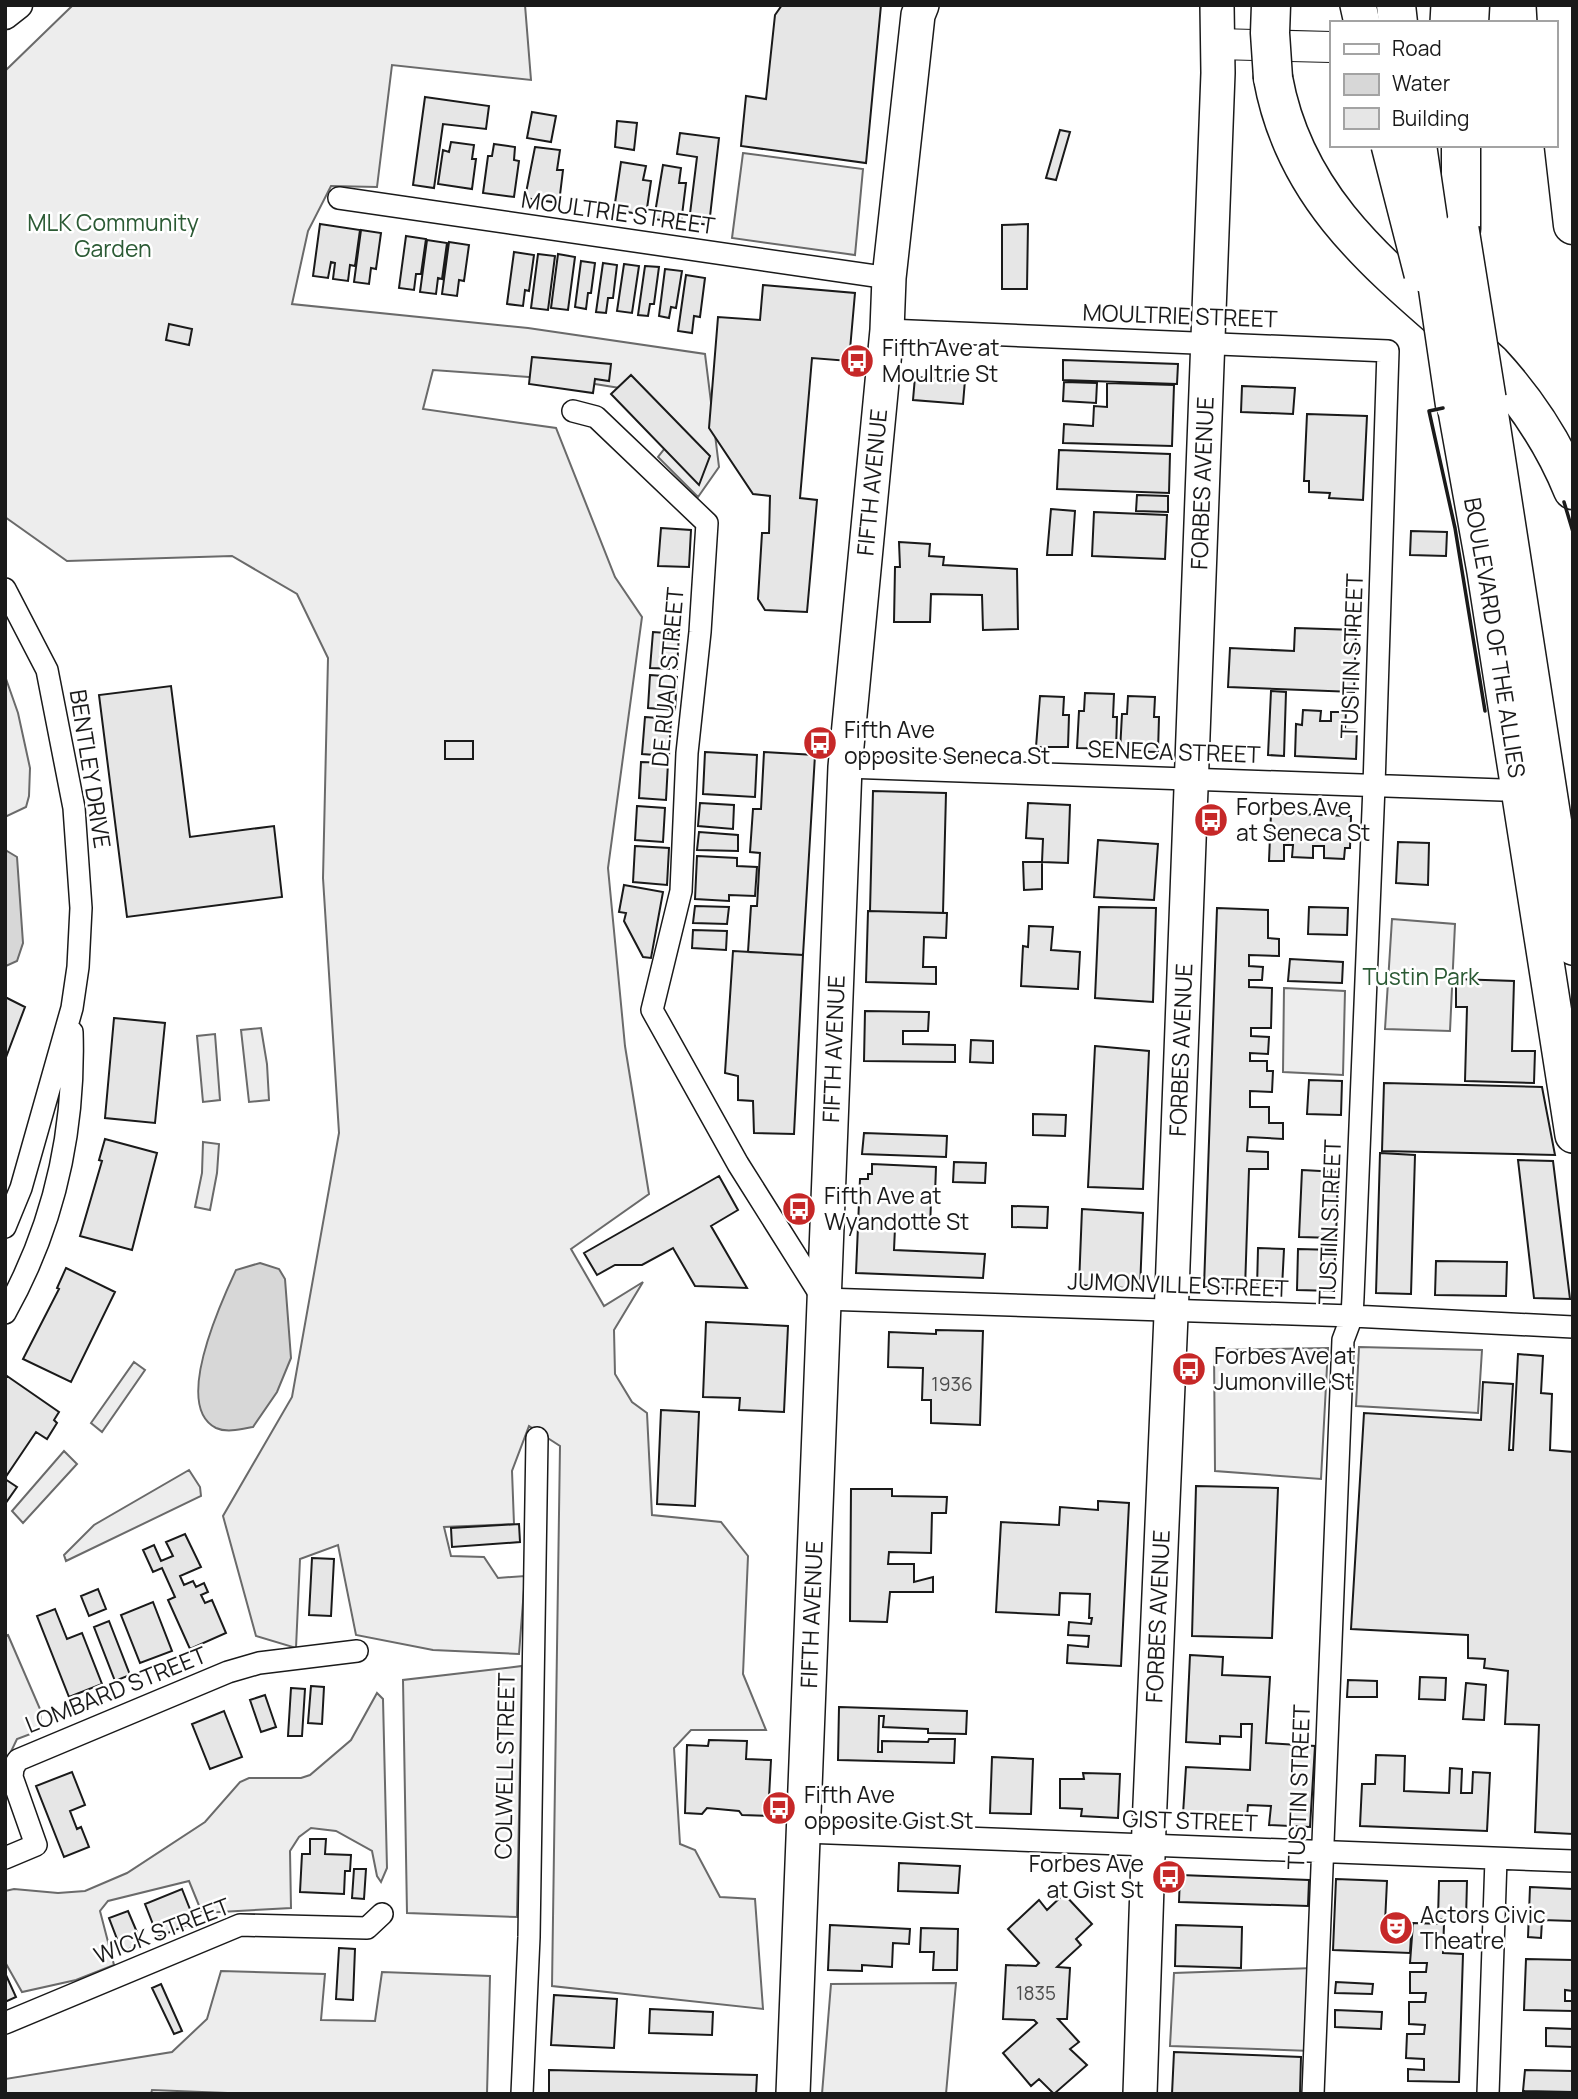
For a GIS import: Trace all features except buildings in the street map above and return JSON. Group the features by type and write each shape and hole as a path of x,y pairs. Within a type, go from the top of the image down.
{"highway":[{"path":"1271,5 1273,78 1278,102 1293,148 1323,200 1363,246 1491,363 1509,383 1540,425 1573,490"},
{"path":"1557,23 1564,146 1573,225"},
{"name":"BOULEVARD OF THE ALLIES","path":"1391,147 1471,402 1573,947"},
{"path":"1416,147 1471,402"},
{"name":"BOULEVARD OF THE ALLIES","path":"1451,147 1461,229 1485,572 1573,1135"},
{"path":"1461,147 1461,229"}],"main road":[{"name":"FIFTH AVENUE","path":"793,2094 845,767 887,330 889,278 918,15 922,5"},
{"name":"FORBES AVENUE","path":"1140,2094 1149,1813 1192,779 1218,44 1217,5"},
{"path":"1431,21 1442,5"},
{"path":"1218,44 1330,47"}],"street":[{"path":"5,16 19,5"},
{"name":"MOULTRIE STREET","path":"340,198 889,278"},
{"name":"MOULTRIE STREET","path":"887,330 1388,351"},
{"name":"TUSTIN STREET","path":"1313,2094 1343,1340 1352,1316 1374,786 1388,351"},
{"name":"DE RUAD STREET","path":"573,411 596,416 707,523 700,632 687,753 681,891 652,1010 738,1164 823,1299"},
{"name":"BENTLEY DRIVE","path":"5,589 47,670 74,808 81,908 78,967 72,1009 21,1188 5,1227"},
{"name":"SENECA STREET","path":"845,767 1502,790"},
{"name":"BENTLEY DRIVE","path":"5,1312 40,1241 57,1185 68,1133 74,1076 72,1009"},
{"name":"JUMONVILLE STREET","path":"823,1299 1352,1316 1573,1327"},
{"name":"COLWELL STREET","path":"522,2094 529,1937 537,1438"},
{"name":"LOMBARD STREET","path":"5,1858 36,1845 12,1777 18,1760 228,1672 259,1663 357,1651"},
{"name":"GIST STREET","path":"804,1832 1573,1861"},
{"path":"1488,2094 1496,1859"},
{"name":"WICK STREET","path":"5,2023 240,1925 367,1928 382,1914"}],"shaded area":[{"path":"73,5 525,5 531,80 392,65 377,187 331,186 308,231 292,304 528,328 705,354 719,467 698,497 658,457 676,434 632,390 570,380 433,370 423,409 556,428 615,577 642,617 608,868 625,1046 649,1194 571,1249 604,1306 643,1282 614,1330 615,1374 632,1402 647,1413 652,1515 721,1522 748,1556 743,1674 766,1730 691,1730 674,1748 680,1844 695,1850 720,1897 755,1899 763,2009 552,1986 560,1446 529,1426 512,1471 514,1524 444,1527 451,1556 484,1557 498,1578 525,1576 519,1654 433,1650 356,1635 338,1545 300,1559 296,1648 256,1636 223,1516 292,1397 339,1133 323,878 328,658 297,594 232,556 67,561 5,517 5,71"},
{"path":"743,153 863,169 855,255 732,238"},
{"path":"5,676 18,713 30,768 26,807 5,817"},
{"name":"Tustin Park","path":"1392,919 1455,924 1450,1031 1385,1029"},
{"path":"1284,988 1345,991 1343,1075 1283,1072"},
{"path":"261,1028 269,1100 249,1102 241,1030"},
{"path":"215,1034 220,1100 203,1102 197,1036"},
{"path":"203,1142 219,1144 210,1210 195,1207 202,1173"},
{"path":"1359,1347 1482,1350 1478,1413 1356,1406"},
{"path":"1328,1348 1321,1479 1215,1471 1214,1350"},
{"path":"134,1362 145,1370 102,1432 91,1423"},
{"path":"64,1451 77,1464 23,1523 12,1511"},
{"path":"189,1470 200,1487 201,1496 66,1561 64,1555 94,1525"},
{"path":"8,1635 40,1709 41,1730 17,1739 5,1764 5,1636"},
{"path":"522,1666 517,1917 407,1913 403,1680"},
{"path":"377,1693 383,1699 387,1868 381,1882 377,1876 372,1851 336,1831 311,1828 299,1837 290,1851 291,1908 202,1913 189,1881 108,1901 100,1911 114,1965 76,1980 22,1992 5,1962 5,1891 85,1891 127,1873 205,1822 240,1782 249,1778 301,1778 310,1775 351,1740"},
{"path":"1314,1968 1311,2051 1170,2046 1174,1973"},
{"path":"221,1971 325,1974 321,2020 375,2021 382,1972 490,1976 487,2094 253,2094 152,2090 151,2094 5,2094 5,2079 172,2052 207,2019"},
{"path":"956,1983 946,2094 822,2094 831,1984"}],"water":[{"path":"5,852 17,857 23,943 17,961 6,966"},
{"path":"260,1263 279,1269 285,1279 291,1358 277,1392 253,1427 234,1430 216,1428 204,1416 199,1398 199,1376 204,1352 236,1270"}],"wall":[{"path":"1443,408 1429,411 1455,528 1485,711"},
{"path":"1564,502 1573,532"}],"place":[{"name":"Fifth Ave at Moultrie St","path":"857,361"},
{"name":"Fifth Ave opposite Seneca St","path":"820,743"},
{"name":"Forbes Ave at Seneca St","path":"1211,820"},
{"name":"Fifth Ave at Wyandotte St","path":"799,1209"},
{"name":"Forbes Ave at Jumonville St","path":"1189,1369"},
{"name":"Fifth Ave opposite Gist St","path":"779,1808"},
{"name":"Forbes Ave at Gist St","path":"1169,1877"},
{"name":"Actors Civic Theatre","path":"1396,1928"}],"park label":[{"name":"MLK Community Garden","path":"113,236"}]}
